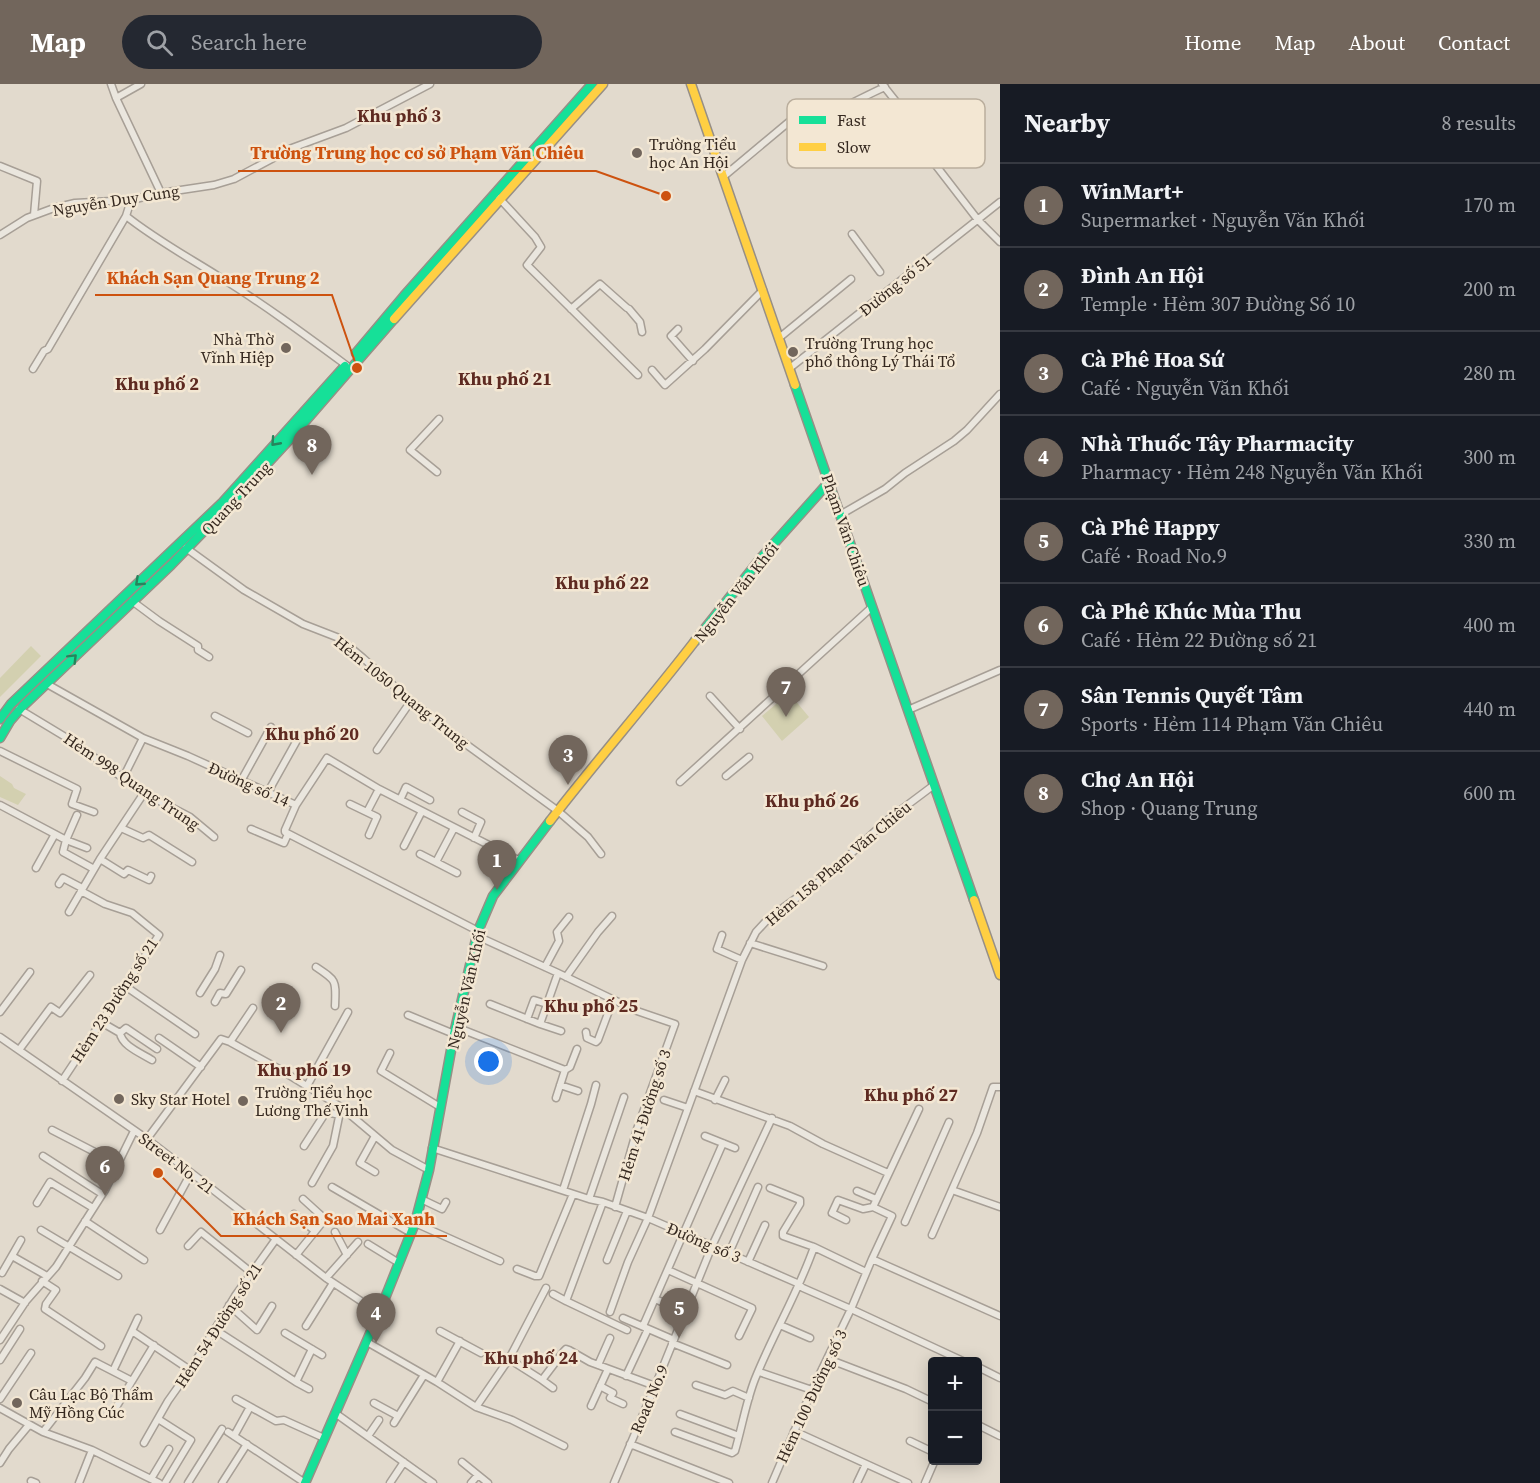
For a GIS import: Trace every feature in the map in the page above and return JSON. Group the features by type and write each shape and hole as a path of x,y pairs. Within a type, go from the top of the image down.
{"main road":[{"name":"Quang Trung","path":"2,725 11,704 208,523 272,459 592,84"},
{"name":"Quang Trung","path":"498,196 603,84"},
{"name":"Phạm Văn Chiêu","path":"691,84 1000,975"},
{"name":"Quang Trung","path":"208,523 346,365 382,328"},
{"name":"Nguyễn Văn Khối","path":"306,1482 367,1342 415,1223 429,1170 455,1031 478,933 493,896 558,811 761,558 829,482"},
{"name":"Quang Trung","path":"2,725 132,600 183,546"}],"street":[{"path":"111,84 161,193"},
{"path":"116,98 141,84"},
{"name":"Nguyễn Duy Cung","path":"0,235 34,215 75,203 131,201 234,179 292,148 346,128 430,84"},
{"path":"857,99 883,85 893,99"},
{"path":"723,177 787,124"},
{"path":"0,166 37,181 34,215"},
{"path":"938,168 978,220 1000,242"},
{"path":"498,196 542,247 526,265 638,375"},
{"path":"33,369 44,351 48,349 126,216 131,201"},
{"name":"Đường số 51","path":"790,368 1000,202"},
{"path":"126,216 149,234 277,315 346,365"},
{"path":"852,234 880,272"},
{"path":"779,338 851,279"},
{"path":"571,309 600,284 628,308 640,322 642,332"},
{"path":"652,370 665,385 693,361 763,290"},
{"path":"678,329 670,336 693,361"},
{"path":"840,515 885,489 954,441 1000,394"},
{"path":"437,472 411,450 439,419"},
{"name":"Hẻm 1050 Quang Trung","path":"183,546 244,590 303,624 339,638 456,737 558,811 588,837 601,854"},
{"path":"132,600 198,646 198,650 209,657"},
{"path":"680,783 872,607"},
{"path":"908,710 1000,670"},
{"name":"Đường số 14","path":"47,684 143,738 296,805 285,830 288,834 545,967 637,1011 675,1024"},
{"path":"710,696 740,729"},
{"path":"376,750 411,701"},
{"name":"Hẻm 998 Quang Trung","path":"19,709 67,738 144,793 190,817 214,837"},
{"path":"214,716 248,733"},
{"path":"242,781 271,727"},
{"path":"123,778 143,738"},
{"path":"268,792 296,742"},
{"path":"0,751 77,789 72,804 94,812"},
{"path":"726,776 749,757"},
{"path":"296,805 327,758 379,789 520,861"},
{"name":"Hẻm 158 Phạm Văn Chiêu","path":"610,1312 648,1218 742,960 756,932 769,918 827,876 886,821 934,785"},
{"path":"400,800 406,787 430,800"},
{"path":"367,812 379,789"},
{"path":"69,912 100,859 144,793"},
{"path":"350,804 377,817 369,835"},
{"path":"0,805 66,840 87,848"},
{"path":"404,846 422,811"},
{"path":"462,812 481,822 474,838"},
{"path":"77,815 63,852 94,869"},
{"path":"121,828 143,838 149,835 192,862"},
{"path":"436,862 454,828"},
{"path":"251,829 284,843 288,834"},
{"path":"36,868 55,834"},
{"path":"420,854 457,873"},
{"path":"100,859 124,874 128,870 149,880 151,876"},
{"path":"59,884 63,878 82,889"},
{"name":"Hẻm 23 Đường số 21","path":"62,1081 159,935 132,913 105,904 82,889"},
{"path":"566,977 592,939 612,916"},
{"path":"545,967 560,941 557,932 569,917"},
{"path":"722,935 717,949 742,960"},
{"path":"750,943 823,966"},
{"path":"200,993 215,969 220,955"},
{"path":"316,967 333,978 336,985 335,1006"},
{"path":"215,1002 220,993 226,994 241,970"},
{"path":"0,1012 30,972"},
{"path":"540,1024 558,973"},
{"path":"19,1050 51,1007 60,1013 90,975"},
{"path":"125,986 195,1034"},
{"path":"527,1018 534,1000 547,1004"},
{"path":"586,1032 587,1038 596,1042 598,1040 613,1000"},
{"path":"490,1004 561,1031"},
{"path":"230,1042 253,1008"},
{"path":"307,1086 348,1012"},
{"path":"408,1015 565,1070"},
{"path":"101,1022 120,1033"},
{"name":"Hẻm 41 Đường số 3","path":"615,1207 638,1129 675,1024"},
{"path":"120,1033 126,1028 157,1049"},
{"path":"120,1033 120,1038 124,1042 152,1060"},
{"name":"Street No. 21","path":"0,1037 147,1140 326,1278 379,1313"},
{"path":"159,1038 201,1067"},
{"path":"147,1140 221,1039 230,1042 341,1107 392,1150 429,1170"},
{"path":"556,1098 565,1070 570,1067 577,1049"},
{"path":"390,1053 381,1071 440,1107"},
{"path":"715,1100 725,1080"},
{"path":"560,1085 578,1091"},
{"path":"563,1190 596,1085"},
{"path":"932,1235 977,1133 993,1087 1000,1087"},
{"path":"694,1091 772,1118 888,1173"},
{"path":"589,1199 624,1097"},
{"path":"664,1100 687,1112"},
{"path":"312,1183 333,1146 341,1107"},
{"path":"846,1220 832,1213 838,1200 863,1209 873,1207 919,1109"},
{"path":"304,1146 326,1112 340,1115"},
{"name":"Road No.9","path":"614,1483 712,1246 772,1118"},
{"path":"905,1222 949,1122"},
{"path":"52,1130 118,1164"},
{"path":"0,1340 25,1303 56,1267 102,1194 134,1131"},
{"path":"375,1136 360,1162 375,1172"},
{"path":"705,1136 735,1148"},
{"path":"627,1376 655,1299 723,1143"},
{"name":"Đường số 3","path":"432,1148 648,1218 800,1285 954,1357"},
{"path":"43,1156 102,1194"},
{"path":"160,1230 191,1173"},
{"path":"37,1203 51,1182 93,1208"},
{"path":"332,1187 411,1233"},
{"path":"729,1253 758,1187"},
{"path":"770,1188 800,1200 783,1236 814,1247 866,1272"},
{"path":"952,1190 1000,1207"},
{"path":"857,1191 876,1199"},
{"path":"517,1269 539,1276 573,1194"},
{"path":"296,1255 325,1219 303,1199"},
{"path":"421,1199 442,1209 446,1202"},
{"path":"566,1301 603,1202"},
{"name":"Hẻm 100 Đường số 3","path":"772,1483 892,1216 873,1207"},
{"path":"607,1260 627,1211"},
{"path":"294,1214 315,1231"},
{"path":"84,1221 144,1260"},
{"path":"415,1223 500,1261"},
{"path":"748,1262 765,1225"},
{"path":"40,1230 118,1276"},
{"path":"188,1246 201,1232 252,1273"},
{"path":"335,1232 347,1255"},
{"name":"Hẻm 54 Đường số 21","path":"144,1443 214,1329 276,1239"},
{"path":"2,1273 21,1240"},
{"path":"326,1278 358,1242"},
{"path":"368,1244 399,1263"},
{"path":"675,1432 732,1453 735,1451 748,1398 800,1285 814,1247"},
{"path":"12,1256 56,1290 45,1309 100,1346"},
{"path":"872,1259 1000,1316"},
{"path":"668,1270 752,1308 739,1336"},
{"path":"306,1326 333,1283"},
{"path":"476,1407 509,1359 546,1288"},
{"path":"0,1289 25,1303"},
{"path":"553,1294 627,1330"},
{"path":"655,1299 685,1312"},
{"path":"230,1305 257,1330 272,1306"},
{"path":"113,1371 138,1318"},
{"path":"623,1318 727,1365"},
{"path":"780,1325 810,1338"},
{"path":"0,1360 20,1329"},
{"path":"214,1329 309,1389"},
{"path":"132,1330 190,1370"},
{"path":"440,1331 481,1353"},
{"path":"285,1333 322,1355"},
{"path":"598,1365 610,1338"},
{"path":"437,1382 460,1341"},
{"path":"367,1342 476,1407 512,1420 564,1446"},
{"path":"112,1414 154,1345"},
{"path":"296,1382 312,1349"},
{"path":"542,1380 566,1349 590,1362 655,1386"},
{"path":"0,1399 31,1353"},
{"path":"509,1359 553,1388"},
{"path":"828,1359 928,1400"},
{"path":"43,1432 95,1362 132,1381"},
{"path":"591,1406 608,1369"},
{"path":"982,1369 1000,1377"},
{"path":"759,1372 812,1390"},
{"path":"394,1423 424,1375"},
{"path":"696,1385 725,1395 735,1391 748,1398"},
{"path":"600,1386 613,1393 610,1398 623,1404"},
{"path":"236,1399 276,1420 284,1420 324,1438"},
{"path":"374,1403 398,1416"},
{"path":"188,1483 250,1407"},
{"path":"0,1408 43,1432 92,1450 159,1483"},
{"path":"335,1413 404,1462 425,1481 433,1483"},
{"path":"680,1414 739,1436"},
{"path":"158,1419 191,1440 165,1483"},
{"path":"368,1436 379,1420"},
{"path":"0,1463 29,1425"},
{"path":"982,1427 1000,1436"},
{"path":"794,1431 908,1483"},
{"path":"228,1432 306,1482"},
{"path":"910,1441 928,1450"},
{"path":"222,1483 247,1444"},
{"path":"630,1444 729,1483"},
{"path":"151,1479 169,1449"},
{"path":"79,1483 92,1450"},
{"path":"462,1461 488,1483"},
{"path":"390,1483 404,1462"},
{"path":"857,1483 867,1464"},
{"path":"925,1483 933,1465"},
{"path":"471,1483 478,1475"}],"shaded area":[{"path":"31,646 41,656 0,697 0,678"},
{"path":"789,693 809,717 782,741 762,716"},
{"path":"0,776 14,788 26,794 18,805 0,797"}],"traffic: fast":[{"path":"356,353 592,84"},
{"path":"0,738 22,707 171,565 230,504 394,319"},
{"path":"0,719 11,704 223,502 345,366"},
{"path":"795,385 974,900"},
{"path":"695,641 761,558 829,482"},
{"path":"305,1483 379,1313 415,1223 429,1170 454,1034 478,931 493,896 550,821"}],"traffic: slow":[{"path":"394,319 603,84"},
{"path":"691,84 795,385"},
{"path":"550,821 695,641"},
{"path":"974,900 1000,975"}],"place":[{"name":"Trường Tiểu học An Hội","path":"637,153"},
{"name":"Trường Trung học cơ sở Phạm Văn Chiêu","path":"666,196"},
{"name":"Nhà Thờ Vĩnh Hiệp","path":"286,348"},
{"name":"Trường Trung học phổ thông Lý Thái Tổ","path":"793,352"},
{"name":"Khách Sạn Quang Trung 2","path":"357,368"},
{"name":"Chợ An Hội","path":"312,475"},
{"name":"Sân Tennis Quyết Tâm","path":"786,717"},
{"name":"Cà Phê Hoa Sứ","path":"568,785"},
{"name":"WinMart+","path":"497,890"},
{"name":"Đình An Hội","path":"281,1033"},
{"name":"Sky Star Hotel","path":"119,1099"},
{"name":"Trường Tiểu học Lương Thế Vinh","path":"243,1101"},
{"name":"Khách Sạn Sao Mai Xanh","path":"158,1173"},
{"name":"Cà Phê Khúc Mùa Thu","path":"105,1196"},
{"name":"Cà Phê Happy","path":"679,1338"},
{"name":"Nhà Thuốc Tây Pharmacity","path":"376,1343"},
{"name":"Câu Lạc Bộ Thẩm Mỹ Hồng Cúc","path":"17,1403"}],"district":[{"name":"Khu phố 3","path":"399,115"},
{"name":"Khu phố 21","path":"505,378"},
{"name":"Khu phố 2","path":"157,383"},
{"name":"Khu phố 22","path":"602,582"},
{"name":"Khu phố 20","path":"312,733"},
{"name":"Khu phố 26","path":"812,800"},
{"name":"Khu phố 25","path":"591,1005"},
{"name":"Khu phố 19","path":"304,1069"},
{"name":"Khu phố 27","path":"911,1094"},
{"name":"Khu phố 24","path":"531,1357"}]}
